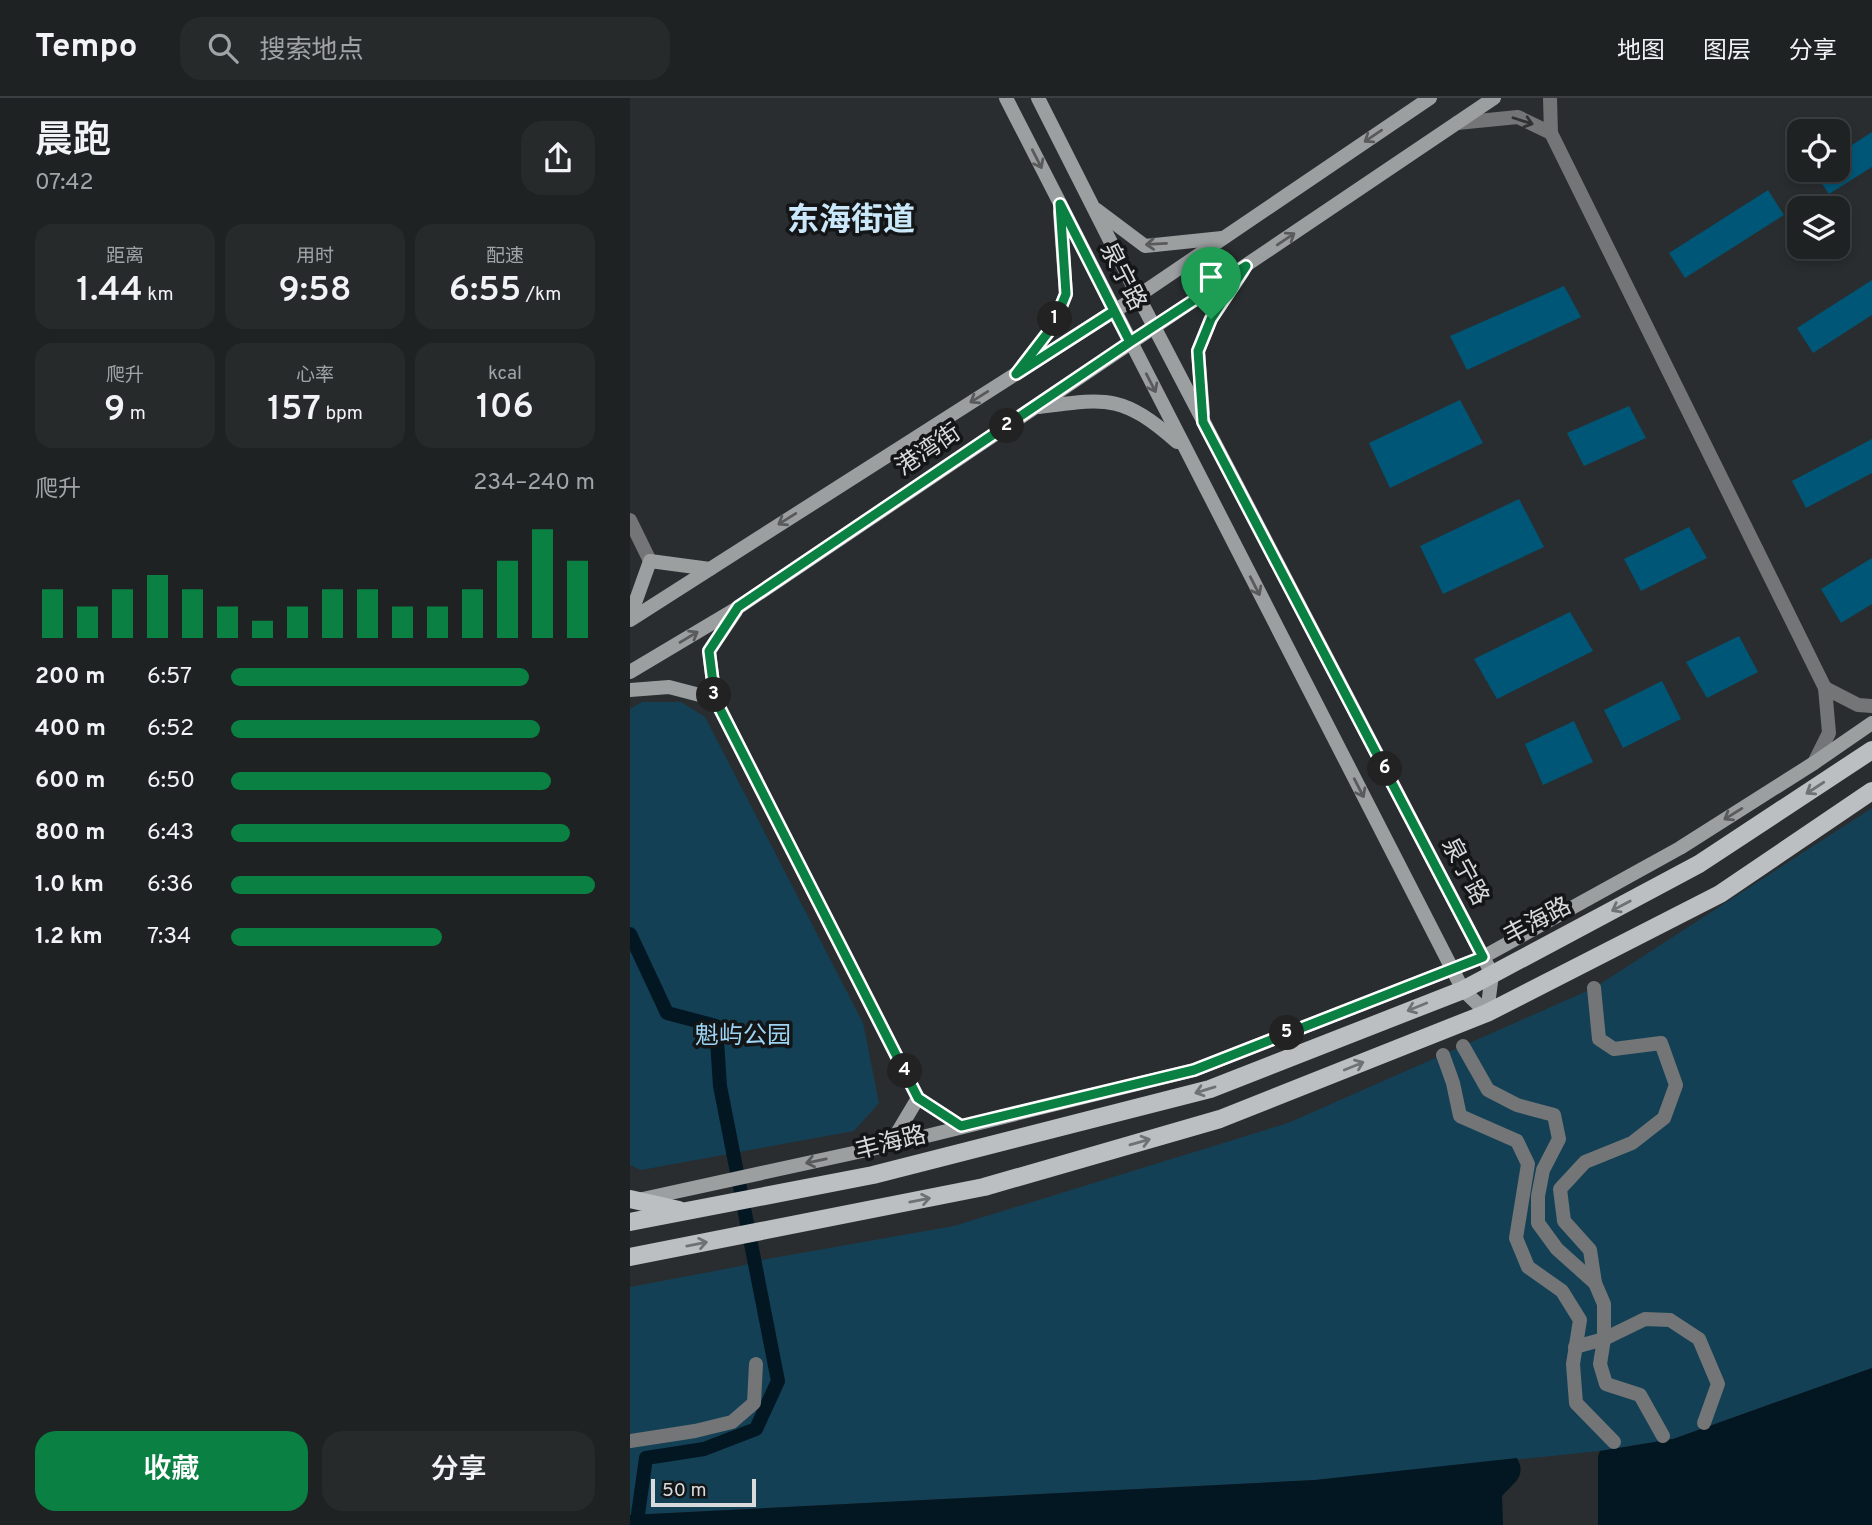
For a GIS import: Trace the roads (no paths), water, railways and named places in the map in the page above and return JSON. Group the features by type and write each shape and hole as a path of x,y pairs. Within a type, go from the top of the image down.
{"main road":[{"name":"丰海路","path":"630,1222 873,1175 1210,1089 1462,990 1699,864 1872,750"},
{"path":"630,1257 984,1187 1220,1119 1487,1013 1720,894 1872,791"},
{"path":"634,1200 689,1212"}],"street":[{"name":"泉宁路","path":"1006,98 1462,990 1487,1013"},
{"name":"泉宁路","path":"1038,98 1154,328 1492,974"},
{"name":"港湾街","path":"630,672 738,607 1494,98"},
{"path":"1550,98 1551,133 1825,688 1829,733 1814,763"},
{"name":"港湾街","path":"630,618 1138,296 1428,99"},
{"path":"1457,123 1518,117 1551,133"},
{"path":"1016,374 1053,326 1066,294 1060,204"},
{"path":"1093,208 1145,246 1223,238"},
{"path":"1203,422 1198,351 1211,319 1246,266"},
{"path":"1034,407 1096,399 1122,404 1151,419 1185,449"},
{"path":"630,520 650,561 630,618"},
{"path":"650,561 710,569"},
{"path":"738,607 709,651 715,699 918,1098 961,1126"},
{"path":"630,690 669,687 715,699"},
{"path":"1825,688 1857,705 1872,706"},
{"path":"634,1200 890,1145 1194,1070 1483,957 1681,848 1872,723"},
{"path":"1487,1013 1492,974"},
{"path":"1594,988 1599,1039 1614,1049 1661,1043 1676,1085 1664,1118 1632,1143 1585,1161 1560,1189 1564,1221 1590,1250 1595,1283 1604,1304 1604,1339 1600,1364 1606,1384 1640,1395 1663,1436"},
{"path":"1463,1046 1488,1090 1517,1105 1554,1115 1559,1139 1543,1170 1538,1196 1538,1223 1557,1249 1595,1283"},
{"path":"1443,1055 1453,1083 1460,1116 1517,1141 1528,1164 1516,1238 1528,1267 1562,1290 1580,1320 1573,1364 1576,1403 1614,1442"},
{"path":"890,1145 918,1098"},
{"path":"1575,1347 1604,1339 1645,1319 1670,1320 1699,1339 1718,1384 1704,1423"},
{"path":"630,1441 732,1422 754,1403 756,1364"}],"waterway":[{"path":"630,934 667,1013 716,1026 720,1086 778,1381 756,1429 704,1449 646,1458 638,1514"}],"district":[{"name":"东海街道","path":"851,222"}],"park label":[{"name":"魁屿公园","path":"743,1037"}]}
